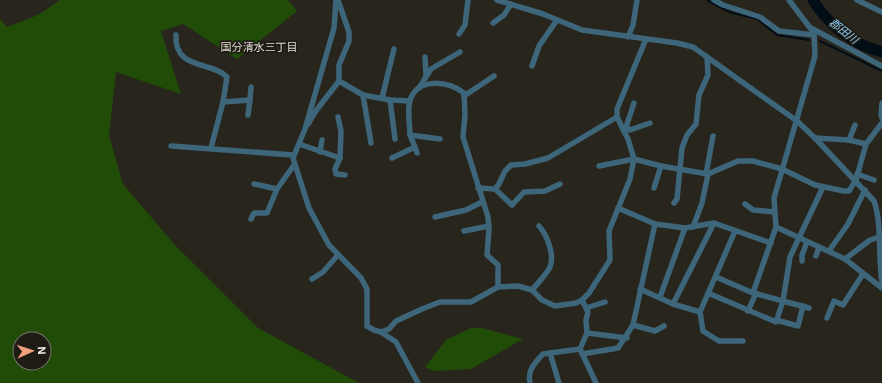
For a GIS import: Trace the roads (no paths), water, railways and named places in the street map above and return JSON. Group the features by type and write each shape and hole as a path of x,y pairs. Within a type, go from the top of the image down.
{"street":[{"path":"305,129 315,112 339,81 342,55 349,41 349,32 337,0"},
{"path":"337,0 334,28 305,129 293,155 294,165 309,208 329,245 361,278 367,289 366,326 381,332 396,342 403,359 418,383"},
{"path":"459,34 467,26 468,0"},
{"path":"497,0 582,30 677,43 693,47 797,121 856,180 865,190 879,211 881,229 879,237 879,266 882,282"},
{"path":"628,37 633,25 637,0"},
{"path":"714,0 723,5 760,17 779,31 814,36"},
{"path":"748,311 776,227 774,198 797,121 814,56 814,36 811,28 789,0"},
{"path":"857,0 882,12"},
{"path":"493,23 504,14 511,4"},
{"path":"532,66 539,46 556,20"},
{"path":"811,28 882,66"},
{"path":"176,35 176,41 180,53 192,64 222,73 227,77 223,102 211,148"},
{"path":"381,332 389,329 396,320 440,302 471,302 498,287 518,286 532,290 542,300 555,306 576,304 589,293 610,260 609,231 630,179 634,159 625,128 617,117 619,103 646,39"},
{"path":"382,98 394,49"},
{"path":"392,158 399,152 416,150 410,135 410,101 426,75 431,69 460,52"},
{"path":"425,57 426,75"},
{"path":"674,203 677,199 682,148 687,135 696,124 699,95 708,75 707,57"},
{"path":"464,96 494,76"},
{"path":"339,81 363,95 390,100 410,101"},
{"path":"419,88 428,84 441,83 456,87 464,93 463,138 488,217 489,226 487,255 498,265 498,287"},
{"path":"248,116 251,87"},
{"path":"363,95 371,143"},
{"path":"223,102 250,100"},
{"path":"390,100 395,139"},
{"path":"625,128 634,103"},
{"path":"882,103 882,118"},
{"path":"338,117 341,131 340,158 335,169 336,174 345,175"},
{"path":"495,189 505,171 511,165 525,164 548,158 617,117"},
{"path":"625,128 633,130 650,123"},
{"path":"599,166 634,159 680,170 707,174 738,161 753,161 782,169 823,187 849,191 856,180 866,144 882,123"},
{"path":"849,140 855,125"},
{"path":"410,135 440,139"},
{"path":"693,227 702,203 714,136"},
{"path":"815,138 849,140 866,144"},
{"path":"320,152 322,140"},
{"path":"299,144 340,158"},
{"path":"171,146 293,155"},
{"path":"251,219 254,213 267,213 277,189 294,165"},
{"path":"654,188 661,166"},
{"path":"857,174 874,180"},
{"path":"254,184 277,189"},
{"path":"478,188 495,189 512,205 524,192 545,191 560,184"},
{"path":"776,320 783,301 790,257 823,187"},
{"path":"829,252 848,224 865,190"},
{"path":"435,216 466,210 482,202"},
{"path":"745,204 753,210 774,212"},
{"path":"618,208 655,224 686,228 714,223 771,243"},
{"path":"674,304 714,223"},
{"path":"530,383 529,374 531,368 543,354 550,352 581,352 618,348 626,338 633,325 655,224"},
{"path":"464,232 489,226"},
{"path":"532,290 550,267 550,247 546,233 539,226"},
{"path":"776,227 845,259 882,288"},
{"path":"660,297 686,228"},
{"path":"735,231 700,312 703,331 719,342 743,341"},
{"path":"845,259 870,240 879,237"},
{"path":"802,262 802,255 807,242"},
{"path":"816,256 819,247"},
{"path":"312,279 323,272 338,256"},
{"path":"827,318 834,301 843,305 863,274"},
{"path":"716,277 755,293 809,308"},
{"path":"640,289 674,304 700,312"},
{"path":"708,293 776,322 776,320 798,326 802,306"},
{"path":"582,300 588,312 586,320 587,333 581,352 596,383"},
{"path":"586,308 605,302"},
{"path":"633,325 655,331 664,326"},
{"path":"587,333 626,338"},
{"path":"550,352 559,383"}],"waterway":[{"path":"707,0 729,12 757,19 777,35 809,40"},
{"name":"郡田川","path":"813,0 826,18 843,33 872,49 882,52"},
{"path":"820,41 882,71"}],"district":[{"name":"国分清水三丁目","path":"259,47"}]}
